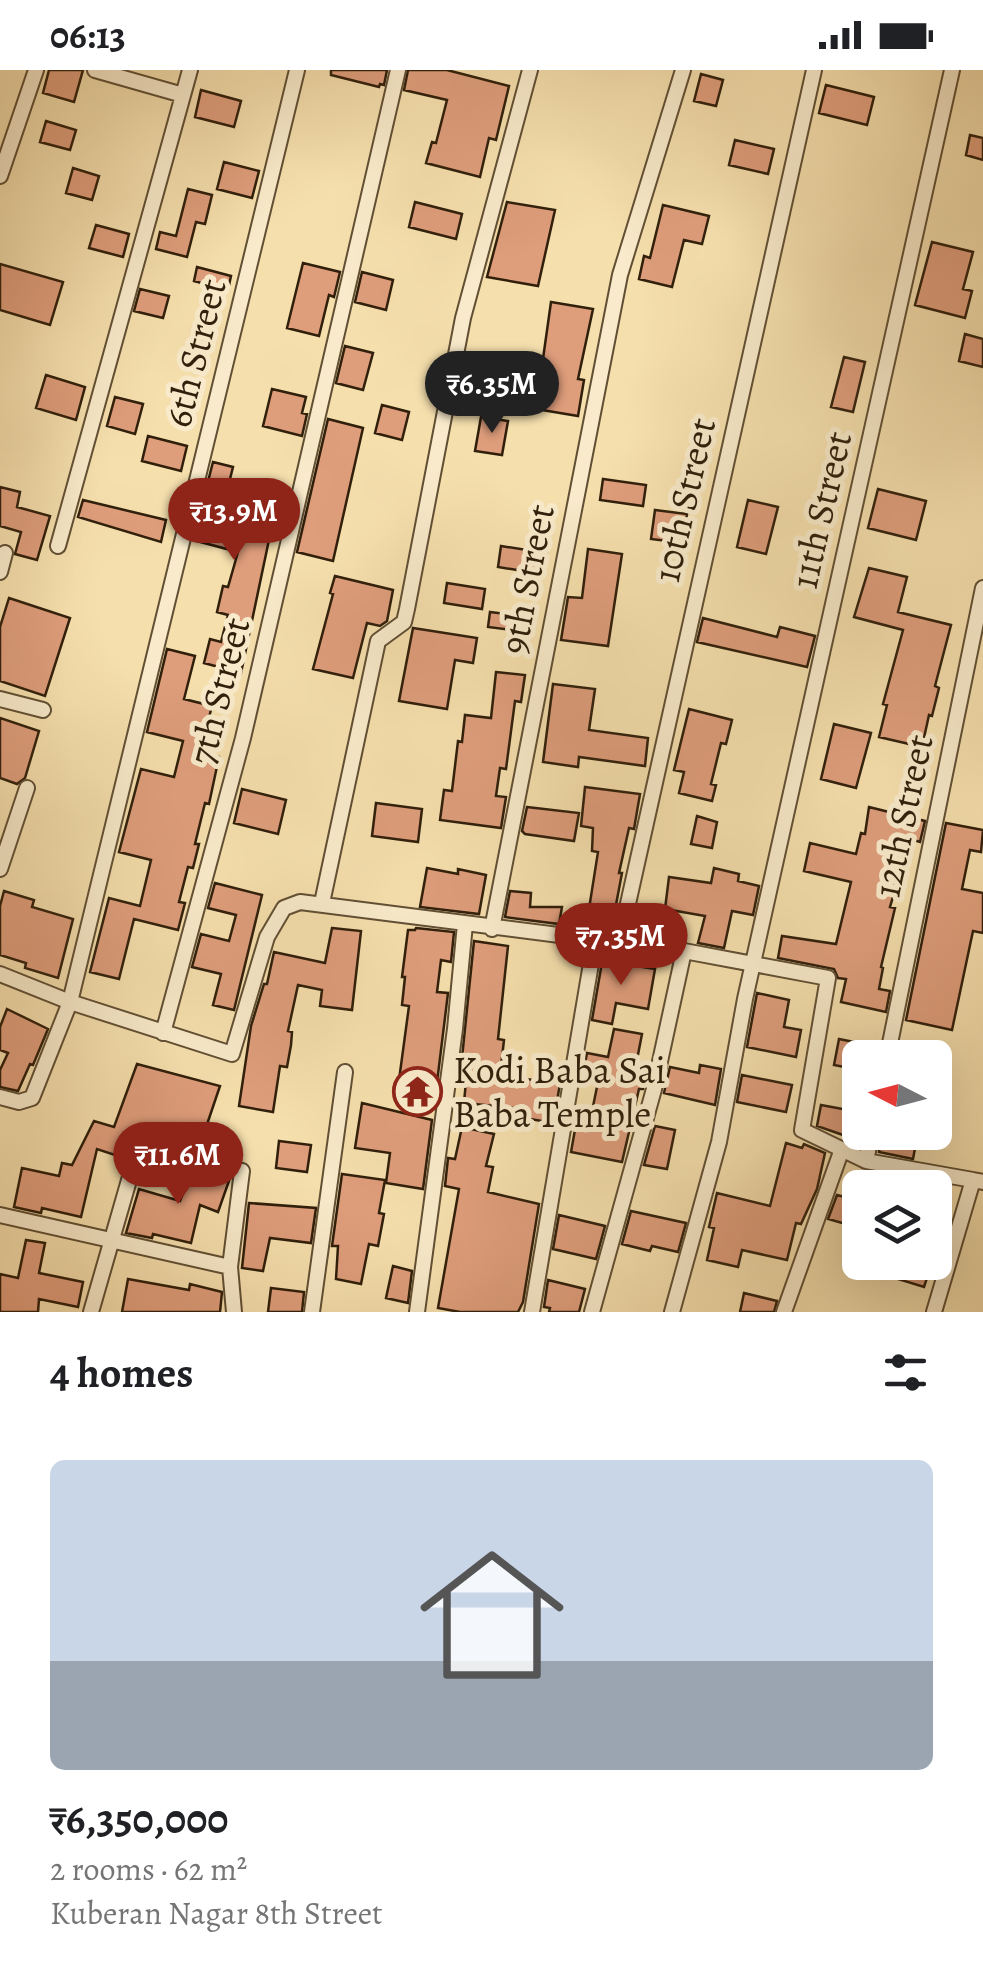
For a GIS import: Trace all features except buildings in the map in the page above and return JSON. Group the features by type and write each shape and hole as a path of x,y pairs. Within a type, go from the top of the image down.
{"street":[{"path":"0,176 36,70"},
{"path":"95,70 183,95"},
{"path":"58,546 190,70"},
{"name":"6th Street","path":"0,1097 19,1102 32,1098 70,1002 297,70"},
{"name":"7th Street","path":"162,1033 243,738 398,70"},
{"path":"322,904 378,642 404,622 464,318 530,70"},
{"name":"9th Street","path":"492,929 620,274 683,70"},
{"name":"10th Street","path":"619,944 814,70"},
{"name":"11th Street","path":"672,1312 720,1142 753,964 952,70"},
{"path":"0,572 5,553"},
{"name":"12th Street","path":"891,1040 983,588"},
{"path":"0,699 43,710"},
{"path":"0,869 27,788"},
{"path":"0,974 70,1002 232,1054 267,937 284,908 300,902 684,951 828,978 802,1130 842,1149 784,1312"},
{"path":"417,1312 466,924"},
{"path":"532,1312 594,940"},
{"path":"592,1312 654,1089 684,951"},
{"path":"312,1312 345,1072"},
{"path":"91,1312 140,1142"},
{"path":"844,1150 866,1161 978,1181 934,1312"},
{"path":"866,1161 868,1150"},
{"path":"234,1312 230,1267 242,1172"},
{"path":"0,1215 230,1267"}],"place":[{"name":"Kodi Baba Sai Baba Temple","path":"418,1092"}]}
